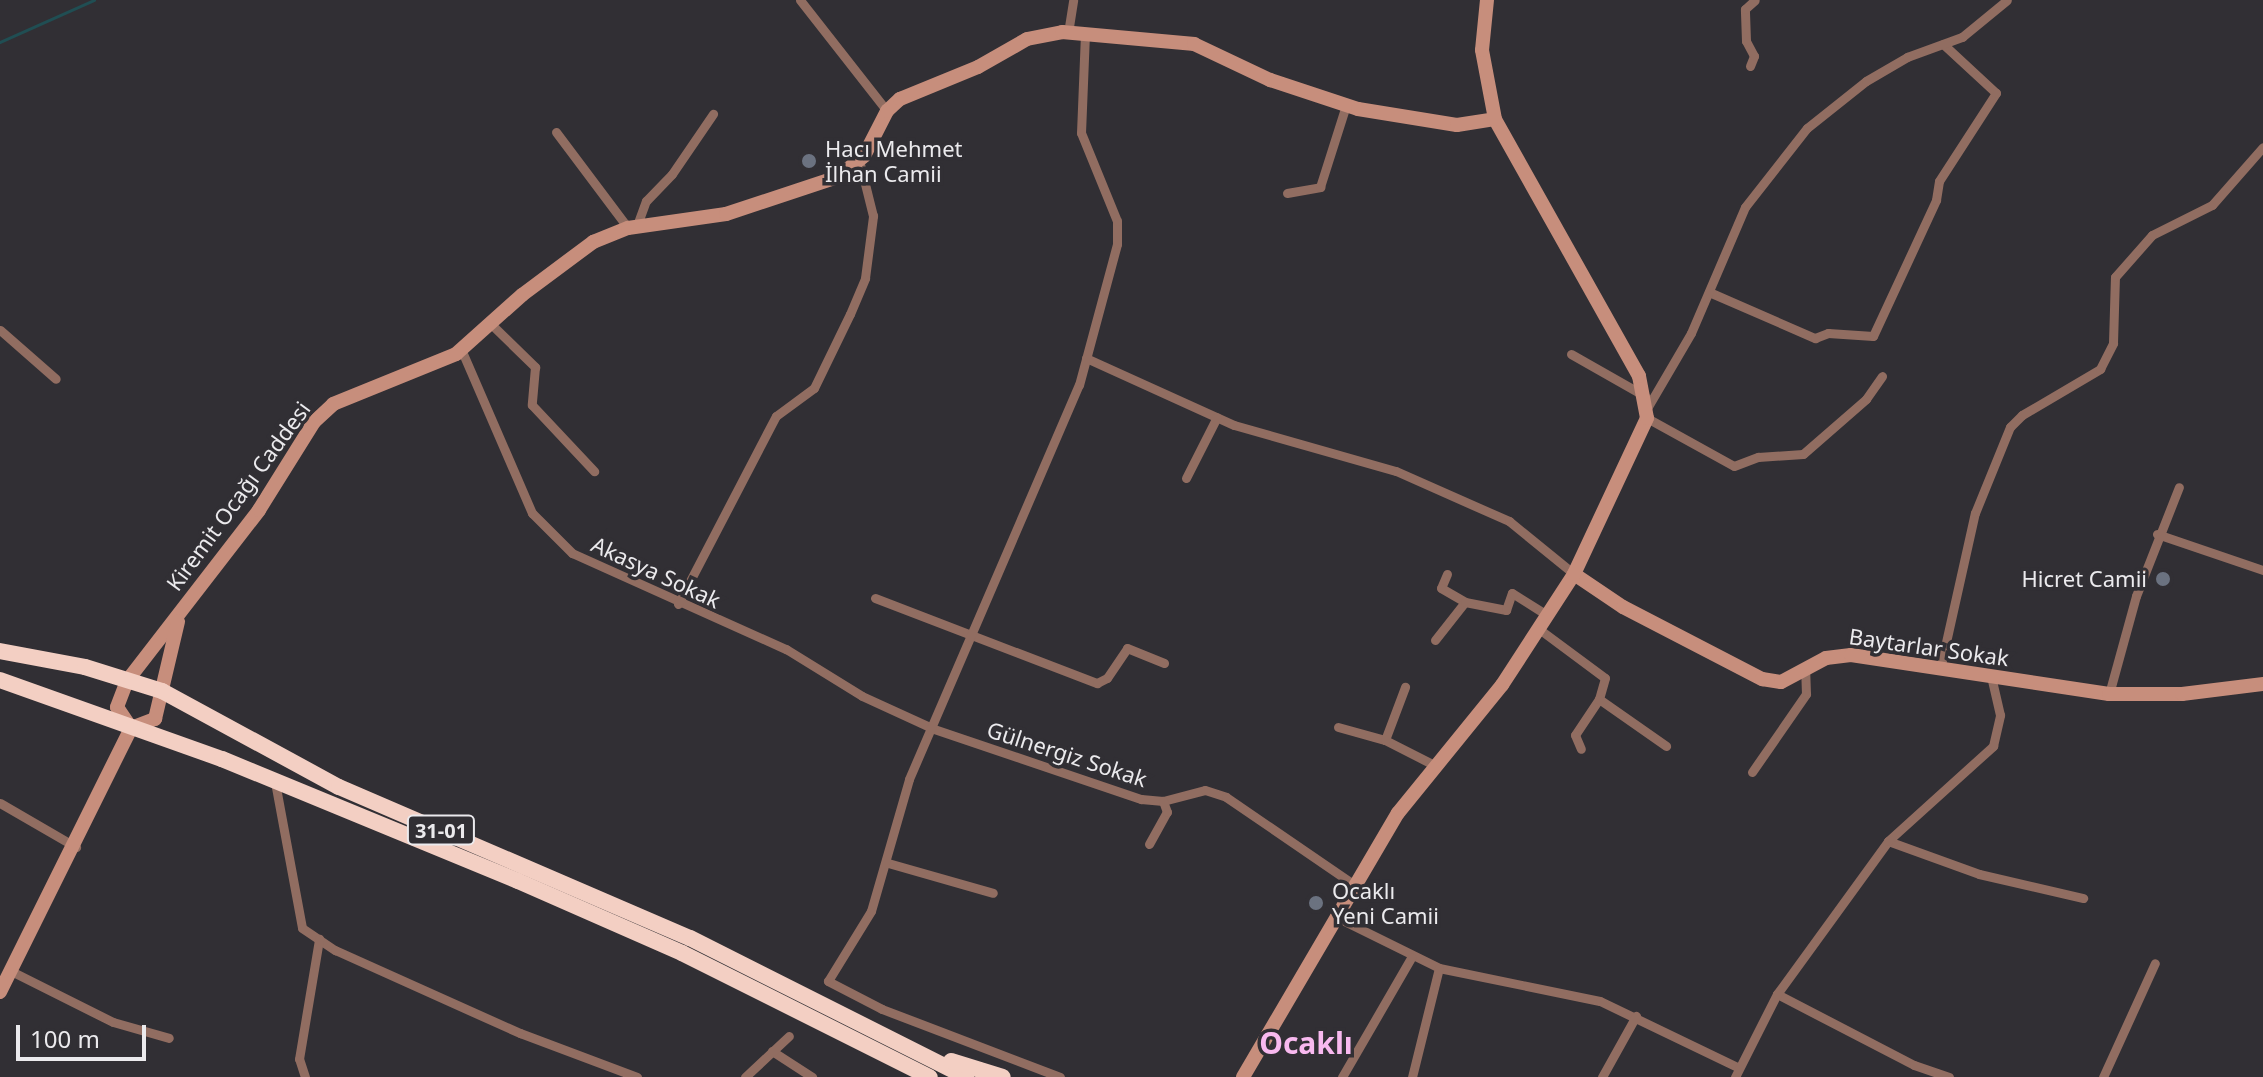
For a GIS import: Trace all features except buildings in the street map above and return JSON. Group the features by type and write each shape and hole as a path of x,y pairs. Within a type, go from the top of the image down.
{"highway":[{"name":"31-01","path":"0,651 162,691 339,787 690,938 872,1039 916,1077"},
{"name":"31-01","path":"0,680 274,779 669,947 872,1039 1003,1077"},
{"path":"872,1039 930,1077"},
{"path":"872,1039 966,1077"}],"street":[{"path":"800,0 887,111"},
{"path":"1068,33 1073,0"},
{"path":"1487,0 1482,50 1495,119 1633,365 1646,408"},
{"path":"1750,66 1754,56 1746,41 1745,9 1755,0"},
{"path":"1243,1077 1353,884 1436,766 1502,685 1574,574 1646,408 1709,292 1745,207 1807,128 1866,81 1962,37 2007,0"},
{"name":"Kiremit Ocağı Caddesi","path":"127,681 259,510 314,422 333,404 461,349 593,242 632,228 726,214 838,177 859,160 887,111 900,99 978,67 1027,39 1068,33 1194,44 1270,80 1346,105 1457,125 1495,119"},
{"path":"1060,1077 882,1009 828,981 871,911 888,863 909,779 934,729 1079,385 1117,244 1117,221 1081,133 1085,34"},
{"path":"1709,292 1815,338 1828,333 1873,336 1936,200 1939,181 1996,93 1943,44"},
{"path":"1287,193 1320,187 1346,105"},
{"path":"556,132 632,228 646,201 672,174 713,114"},
{"path":"1940,669 1975,513 2010,427 2022,415 2100,369 2113,343 2115,277 2152,235 2212,205 2263,147"},
{"path":"678,604 776,416 814,388 865,278 873,216 859,160"},
{"path":"491,324 535,367 532,405 594,471"},
{"path":"0,330 56,379"},
{"name":"Akasya Sokak","path":"461,349 532,513 557,544 678,604 786,649 862,696 934,729"},
{"path":"1571,354 1734,466 1758,457 1803,454 1866,399 1882,376"},
{"path":"1086,358 1217,417 1396,471 1509,521 1574,574"},
{"path":"1186,478 1217,417"},
{"path":"2109,694 2157,534 2179,487"},
{"path":"2157,534 2263,570"},
{"path":"1447,574 1441,588 1465,602 1506,610 1512,593 1547,615"},
{"name":"Baytarlar Sokak","path":"1574,574 1623,607 1762,679 1781,682 1826,658 1851,655 2109,694 2182,694 2263,684"},
{"path":"875,598 1097,683 1107,678 1127,648 1164,663"},
{"path":"1435,640 1465,602"},
{"path":"0,992 76,847 131,728 155,719 182,611"},
{"path":"1539,629 1601,672 1599,699 1575,735 1581,749"},
{"path":"1752,772 1806,694 1805,671"},
{"path":"1334,916 1411,958 1439,968 1600,1001 1636,1016 1737,1072 1777,994 1888,841 1993,746 2000,715 1991,677"},
{"path":"127,681 117,707 131,728"},
{"path":"1385,740 1405,687"},
{"path":"1599,699 1666,746"},
{"path":"1338,727 1385,740 1436,766"},
{"name":"Gülnergiz Sokak","path":"934,729 1071,777 1163,801 1205,790 1226,797 1353,884"},
{"path":"274,779 284,809 302,928 319,939 520,1033 637,1077"},
{"path":"1149,844 1167,812 1163,801"},
{"path":"0,803 76,847"},
{"path":"1888,841 1979,874 2083,898"},
{"path":"888,863 993,893"},
{"path":"305,1077 299,1059 319,939"},
{"path":"1342,1077 1411,958"},
{"path":"2103,1077 2155,963"},
{"path":"1412,1077 1439,968"},
{"path":"11,971 113,1022 169,1038"},
{"path":"1777,994 1949,1077"},
{"path":"1602,1077 1636,1016"},
{"path":"745,1077 789,1036"},
{"path":"772,1051 812,1077"}],"waterway":[{"path":"0,42 94,0"}],"place":[{"name":"Hacı Mehmet İlhan Camii","path":"809,161"},
{"name":"Hicret Camii","path":"2163,579"},
{"name":"Ocaklı Yeni Camii","path":"1316,903"}],"district":[{"name":"Ocaklı","path":"1306,1043"}]}
